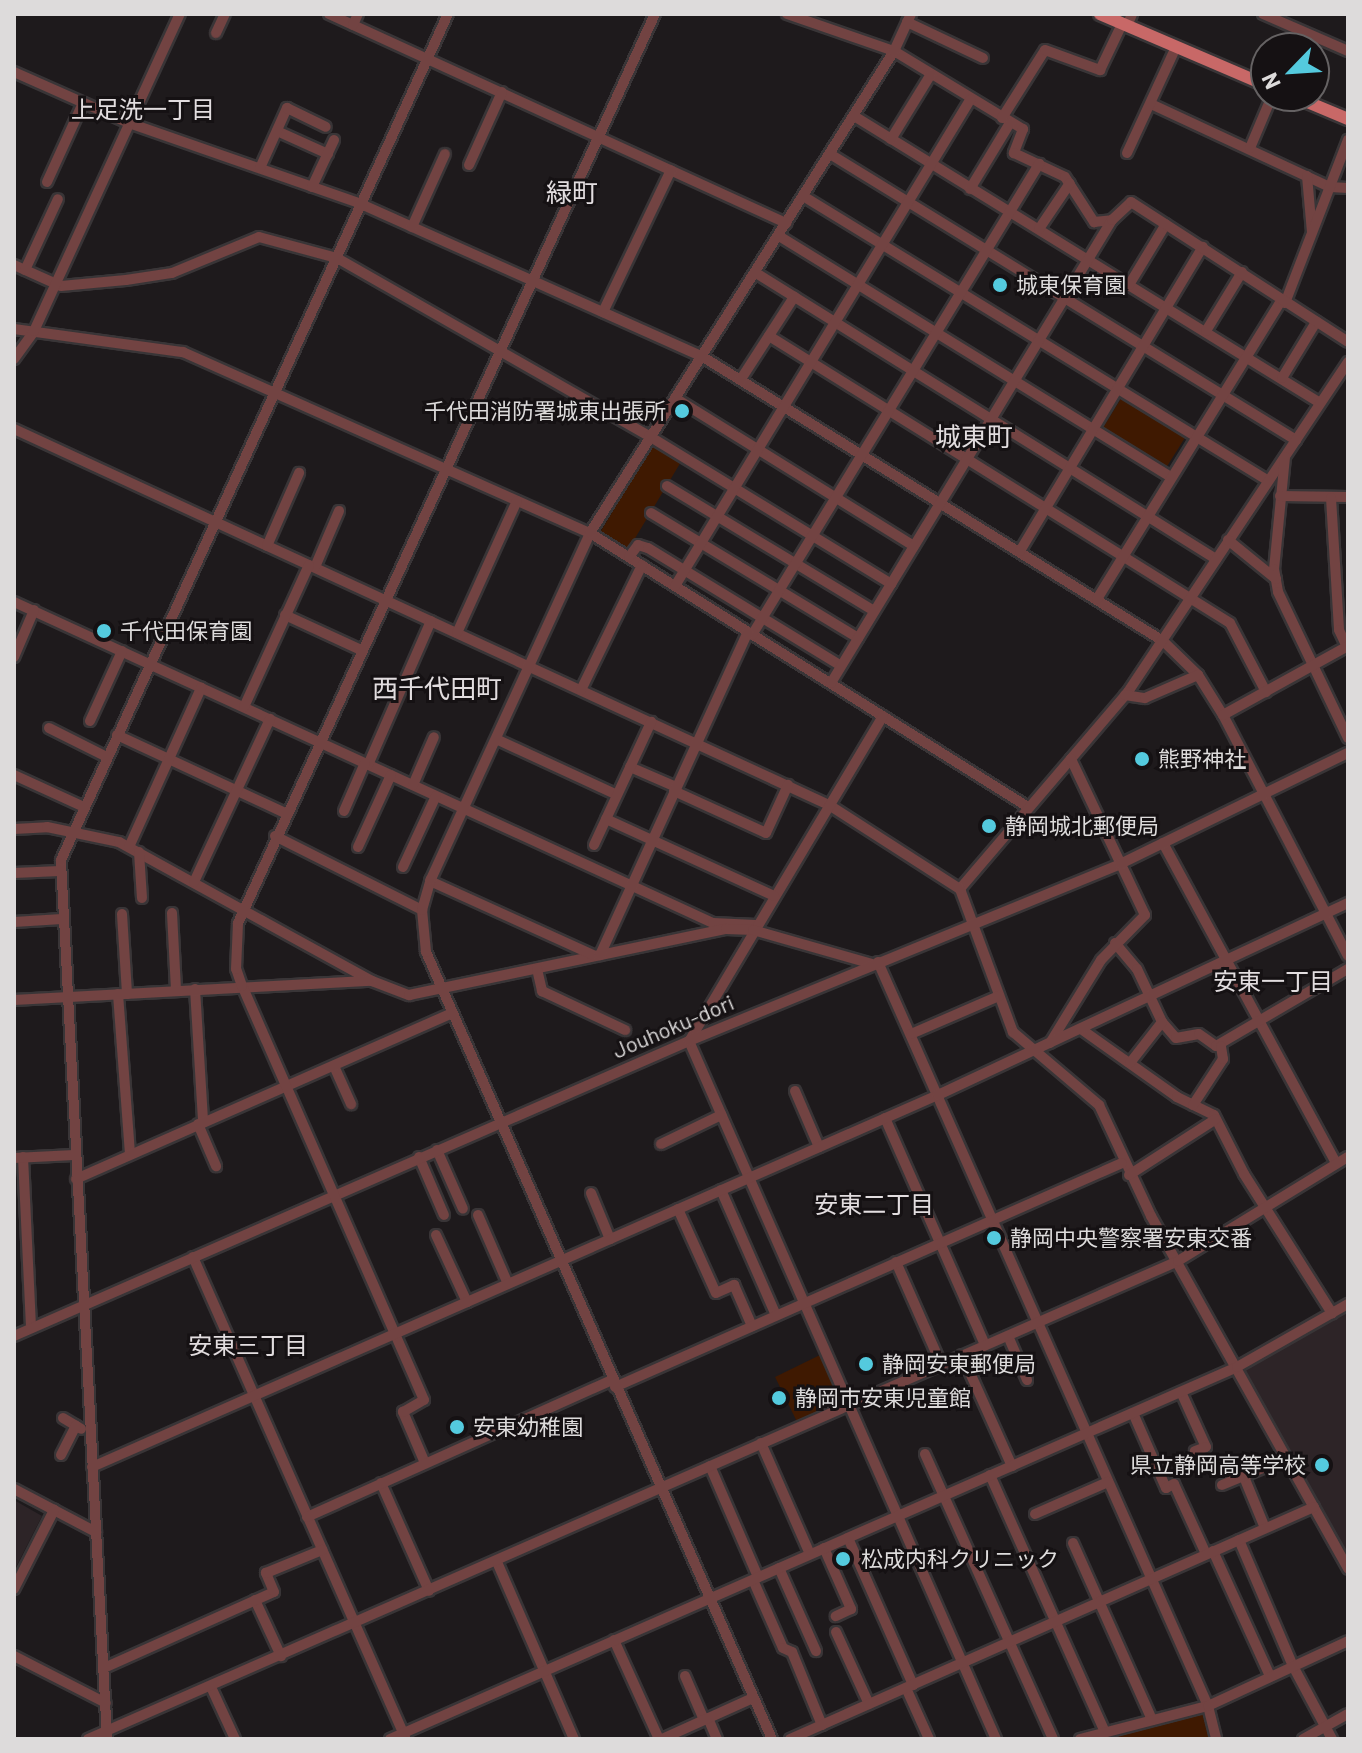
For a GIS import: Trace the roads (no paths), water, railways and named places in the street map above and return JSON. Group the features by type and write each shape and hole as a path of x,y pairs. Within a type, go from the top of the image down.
{"main road":[{"path":"1100,14 1127,21 1176,47 1250,78"}],"street":[{"path":"14,359 34,331 180,14"},
{"path":"216,33 225,14"},
{"path":"329,14 786,223"},
{"path":"353,25 358,14"},
{"path":"107,1735 60,871 72,832 448,14"},
{"path":"425,1463 403,1412 424,1400 236,969 242,908 655,14"},
{"path":"787,14 894,51 970,100 1023,129 1014,153 1070,183 1094,222 1112,220"},
{"path":"1263,14 1348,51"},
{"path":"772,1739 659,1489 442,991 422,937 422,910 430,881 590,533 854,116 894,51 909,18 983,58"},
{"path":"970,189 1045,50 1100,70 1127,21"},
{"path":"1127,153 1176,47"},
{"path":"14,72 129,123 361,204 703,357 1163,641 1198,675 1223,715 1348,956"},
{"path":"891,139 931,74"},
{"path":"469,165 502,92"},
{"path":"675,586 970,100"},
{"path":"47,182 83,103"},
{"path":"1151,104 1330,187 1348,188"},
{"path":"260,168 287,108 326,127"},
{"path":"1250,148 1265,112"},
{"path":"854,116 1320,403"},
{"path":"277,131 328,154"},
{"path":"312,187 334,140"},
{"path":"1097,599 1221,395 1283,302 1348,140"},
{"path":"412,227 445,154"},
{"path":"830,154 1296,440"},
{"path":"597,955 750,633 762,619 1039,164"},
{"path":"603,312 671,170"},
{"path":"1307,176 1312,232"},
{"path":"1039,229 1070,183"},
{"path":"803,196 1267,480"},
{"path":"25,270 58,199"},
{"path":"831,683 1112,220 1131,202 1348,342"},
{"path":"1129,285 1166,224"},
{"path":"779,236 1171,477"},
{"path":"14,265 55,284 172,273 259,237 337,258 649,436 891,584"},
{"path":"1020,551 1203,247"},
{"path":"1206,331 1242,272"},
{"path":"756,273 1216,559"},
{"path":"741,379 794,297"},
{"path":"1282,378 1316,322"},
{"path":"14,329 183,352 590,533 1028,807"},
{"path":"769,336 1230,623 1266,692"},
{"path":"960,889 1125,695 1348,362"},
{"path":"675,398 914,546"},
{"path":"14,429 788,785 829,805 960,889 1017,1039 1094,1098 1122,1163 1348,1569"},
{"path":"1285,456 1276,579 1314,666 1344,721 1348,738"},
{"path":"267,546 299,473"},
{"path":"667,486 874,611"},
{"path":"1280,496 1348,497"},
{"path":"1223,715 1347,647 1339,630 1331,498"},
{"path":"457,633 517,501"},
{"path":"244,707 285,615 339,511"},
{"path":"651,513 858,638"},
{"path":"1228,540 1276,579"},
{"path":"629,557 643,545 841,666"},
{"path":"581,690 642,565"},
{"path":"14,602 713,923 755,928 875,963 911,1034 1208,1706 1216,1739"},
{"path":"14,657 34,610"},
{"path":"285,615 361,650"},
{"path":"344,811 431,621"},
{"path":"90,721 122,651"},
{"path":"1125,695 1145,698 1198,675"},
{"path":"142,898 134,849 201,688"},
{"path":"883,716 689,1041 996,1739"},
{"path":"194,882 270,719"},
{"path":"594,845 651,722"},
{"path":"49,728 107,757"},
{"path":"117,735 285,813"},
{"path":"413,785 434,737"},
{"path":"496,739 617,795"},
{"name":"Jouhoku-dori","path":"16,1333 689,1041 1120,864 1348,753"},
{"path":"1050,1043 1072,1001 1115,943 1145,915 1071,759"},
{"path":"630,767 766,833 788,785"},
{"path":"14,775 84,807"},
{"path":"358,847 391,775"},
{"path":"403,867 436,796"},
{"path":"606,819 774,896"},
{"path":"14,829 72,832 134,849 372,981 409,995 442,991 726,929 755,928"},
{"path":"275,836 422,910"},
{"path":"1163,843 1336,1163"},
{"path":"14,873 60,871"},
{"path":"430,881 597,955"},
{"path":"92,1467 938,1095 1348,903"},
{"path":"172,913 176,990"},
{"path":"122,914 122,994 130,1154"},
{"path":"14,922 62,919"},
{"path":"1115,943 1137,969 1162,1022 1176,1038 1199,1034 1221,1046"},
{"path":"537,969 542,991 625,1030"},
{"path":"1221,1046 1348,969"},
{"path":"14,1000 372,981"},
{"path":"195,989 200,1123 216,1166"},
{"path":"911,1034 999,996"},
{"path":"76,1179 452,1013"},
{"path":"1130,1063 1162,1022"},
{"path":"1081,1029 1216,1119 1264,1205 1332,1313"},
{"path":"1193,1105 1223,1059 1221,1046"},
{"path":"334,1066 351,1104"},
{"path":"795,1091 819,1147"},
{"path":"661,1144 721,1115"},
{"path":"885,1118 985,1345"},
{"path":"1129,1175 1216,1119"},
{"path":"437,1150 463,1209"},
{"path":"31,1328 19,1158 74,1155"},
{"path":"419,1157 444,1215"},
{"path":"88,1739 107,1735 1178,1261 1264,1205 1348,1157"},
{"path":"307,1517 425,1463 752,1326 1122,1163"},
{"path":"721,1190 776,1315"},
{"path":"591,1193 610,1239"},
{"path":"678,1209 716,1293 734,1285 752,1326"},
{"path":"478,1215 508,1284"},
{"path":"436,1235 467,1302"},
{"path":"193,1257 404,1736"},
{"path":"896,1262 941,1364"},
{"path":"390,1739 404,1736 544,1670 1237,1367 1348,1304"},
{"path":"1008,1336 1027,1380"},
{"path":"962,1355 1012,1466"},
{"path":"1181,1392 1206,1447 1195,1451"},
{"path":"1133,1413 1166,1488 1174,1484 1270,1676"},
{"path":"63,1418 90,1434"},
{"path":"61,1455 76,1426"},
{"path":"761,1443 810,1554"},
{"path":"925,1454 1053,1739"},
{"path":"1222,1485 1287,1458"},
{"path":"710,1466 783,1648 792,1652 822,1725"},
{"path":"990,1475 1105,1732"},
{"path":"1244,1477 1265,1528"},
{"path":"1035,1514 1108,1482"},
{"path":"381,1483 429,1591"},
{"path":"14,1489 96,1532"},
{"path":"790,1739 1314,1507"},
{"path":"14,1589 54,1510"},
{"path":"848,1538 929,1739"},
{"path":"1239,1540 1293,1666 1332,1739"},
{"path":"1073,1543 1152,1720"},
{"path":"824,1548 851,1609 836,1616"},
{"path":"104,1668 274,1592 266,1573 322,1550"},
{"path":"497,1562 574,1739"},
{"path":"779,1568 816,1651"},
{"path":"255,1600 281,1656"},
{"path":"836,1632 869,1704"},
{"path":"614,1640 660,1739 753,1698"},
{"path":"1080,1739 1208,1706 1348,1641"},
{"path":"14,1656 106,1703"},
{"path":"685,1676 717,1739"},
{"path":"211,1687 235,1739"},
{"path":"1303,1739 1348,1714"}],"place":[{"name":"城東保育園","path":"1000,285"},
{"name":"千代田消防署城東出張所","path":"682,411"},
{"name":"千代田保育園","path":"104,631"},
{"name":"熊野神社","path":"1142,759"},
{"name":"静岡城北郵便局","path":"989,826"},
{"name":"静岡中央警察署安東交番","path":"994,1238"},
{"name":"静岡安東郵便局","path":"866,1364"},
{"name":"静岡市安東児童館","path":"779,1398"},
{"name":"安東幼稚園","path":"457,1427"},
{"name":"県立静岡高等学校","path":"1322,1465"},
{"name":"松成内科クリニック","path":"843,1559"}],"district":[{"name":"上足洗一丁目","path":"143,109"},
{"name":"緑町","path":"572,192"},
{"name":"城東町","path":"974,436"},
{"name":"西千代田町","path":"437,688"},
{"name":"安東一丁目","path":"1273,981"},
{"name":"安東二丁目","path":"874,1204"},
{"name":"安東三丁目","path":"248,1345"}]}
